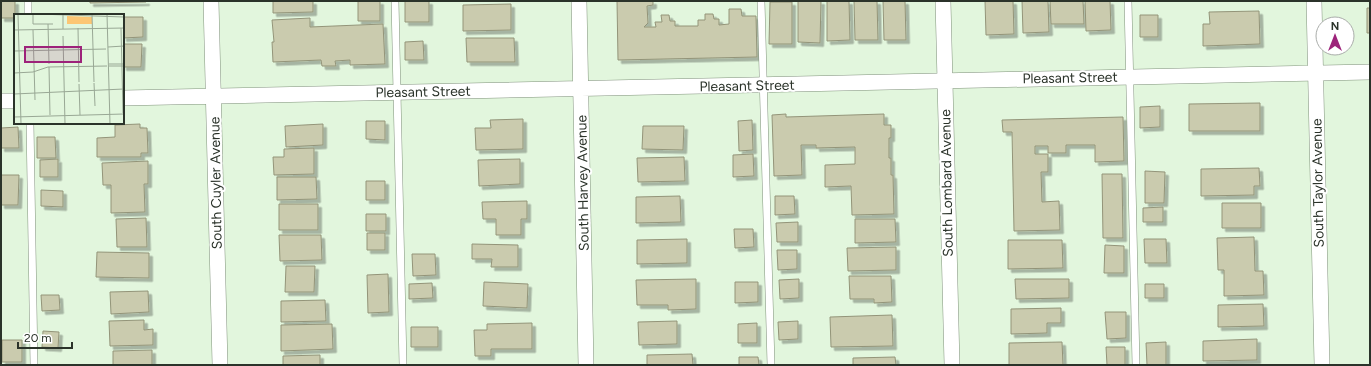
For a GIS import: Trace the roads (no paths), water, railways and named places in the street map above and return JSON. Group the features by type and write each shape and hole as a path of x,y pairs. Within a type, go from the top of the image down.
{"street":[{"name":"South Cuyler Avenue","path":"212,1 220,365"},
{"name":"South Harvey Avenue","path":"579,1 586,365"},
{"name":"South Lombard Avenue","path":"943,1 952,365"},
{"name":"South Taylor Avenue","path":"1314,1 1322,365"},
{"name":"Pleasant Street","path":"124,98 580,90 1370,72"},
{"path":"1,101 14,101"}],"lane":[{"path":"28,1 28,14"},
{"path":"395,1 403,365"},
{"path":"760,1 772,365"},
{"path":"1128,1 1136,365"},
{"path":"30,124 34,365"}]}
